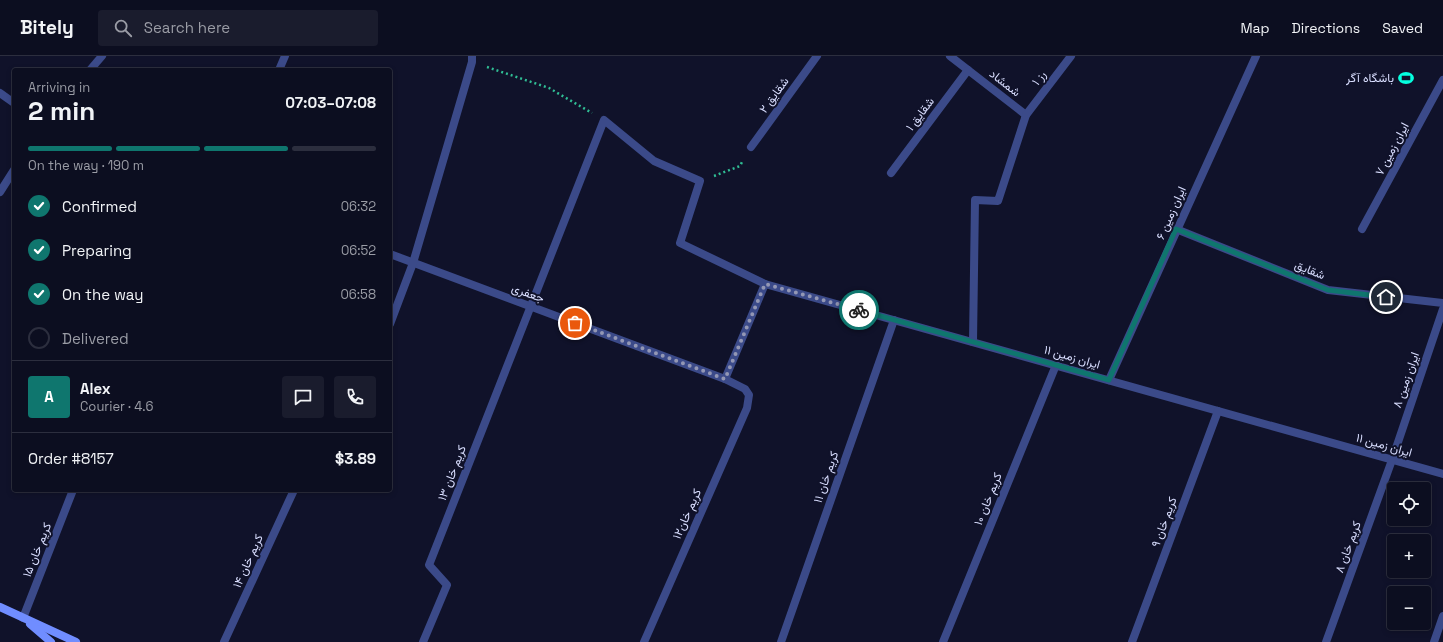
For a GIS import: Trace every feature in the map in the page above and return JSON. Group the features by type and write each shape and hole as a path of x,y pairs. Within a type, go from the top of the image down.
{"main road":[{"path":"0,607 76,642"},
{"path":"23,618 51,642"}],"street":[{"path":"92,68 102,56"},
{"path":"280,68 285,56"},
{"name":"شقایق ۲","path":"751,147 817,56"},
{"name":"شمشاد","path":"950,56 1026,115"},
{"name":"رز ۱","path":"973,342 975,200 998,201 1026,115 1071,56"},
{"name":"ایران زمین ۶","path":"1109,380 1176,229 1256,56"},
{"path":"392,319 413,263 472,59"},
{"name":"شقایق ۱","path":"891,173 968,70"},
{"name":"ایران زمین ۷","path":"1362,229 1443,80"},
{"path":"0,93 12,102"},
{"path":"530,306 604,120 654,161 700,181"},
{"path":"0,192 12,173"},
{"name":"ایران زمین ۱۱","path":"700,181 680,243 765,284 1443,474"},
{"name":"شقایق","path":"1176,229 1328,290 1443,303"},
{"name":"جعفری","path":"392,255 725,379 745,389 748,395"},
{"path":"725,379 765,284"},
{"name":"کریم خان ۱۳","path":"423,642 448,585 429,565 530,306"},
{"name":"ایران زمین ۸","path":"1392,460 1443,309"},
{"name":"کریم خان ۱۱","path":"781,642 894,320"},
{"name":"کریم خان ۱۰","path":"943,642 1056,365"},
{"name":"کریم خان۱۲","path":"644,642 747,408 748,395"},
{"name":"کریم خان ۹","path":"1132,642 1218,411"},
{"name":"کریم خان ۸","path":"1326,642 1392,460"},
{"name":"کریم خان ۱۵","path":"23,618 72,492"},
{"name":"کریم خان ۱۴","path":"224,642 292,492"},
{"path":"1434,642 1443,616"}],"path":[{"path":"472,59 549,88 604,120"},
{"path":"700,181 740,166 751,147"}],"way so far":[{"path":"575,323 725,379 765,284 859,310"}],"place":[{"name":"باشگاه آگر","path":"1406,78"}],"route":[{"path":"859,310 1109,380 1176,229 1328,290 1386,297"}]}
